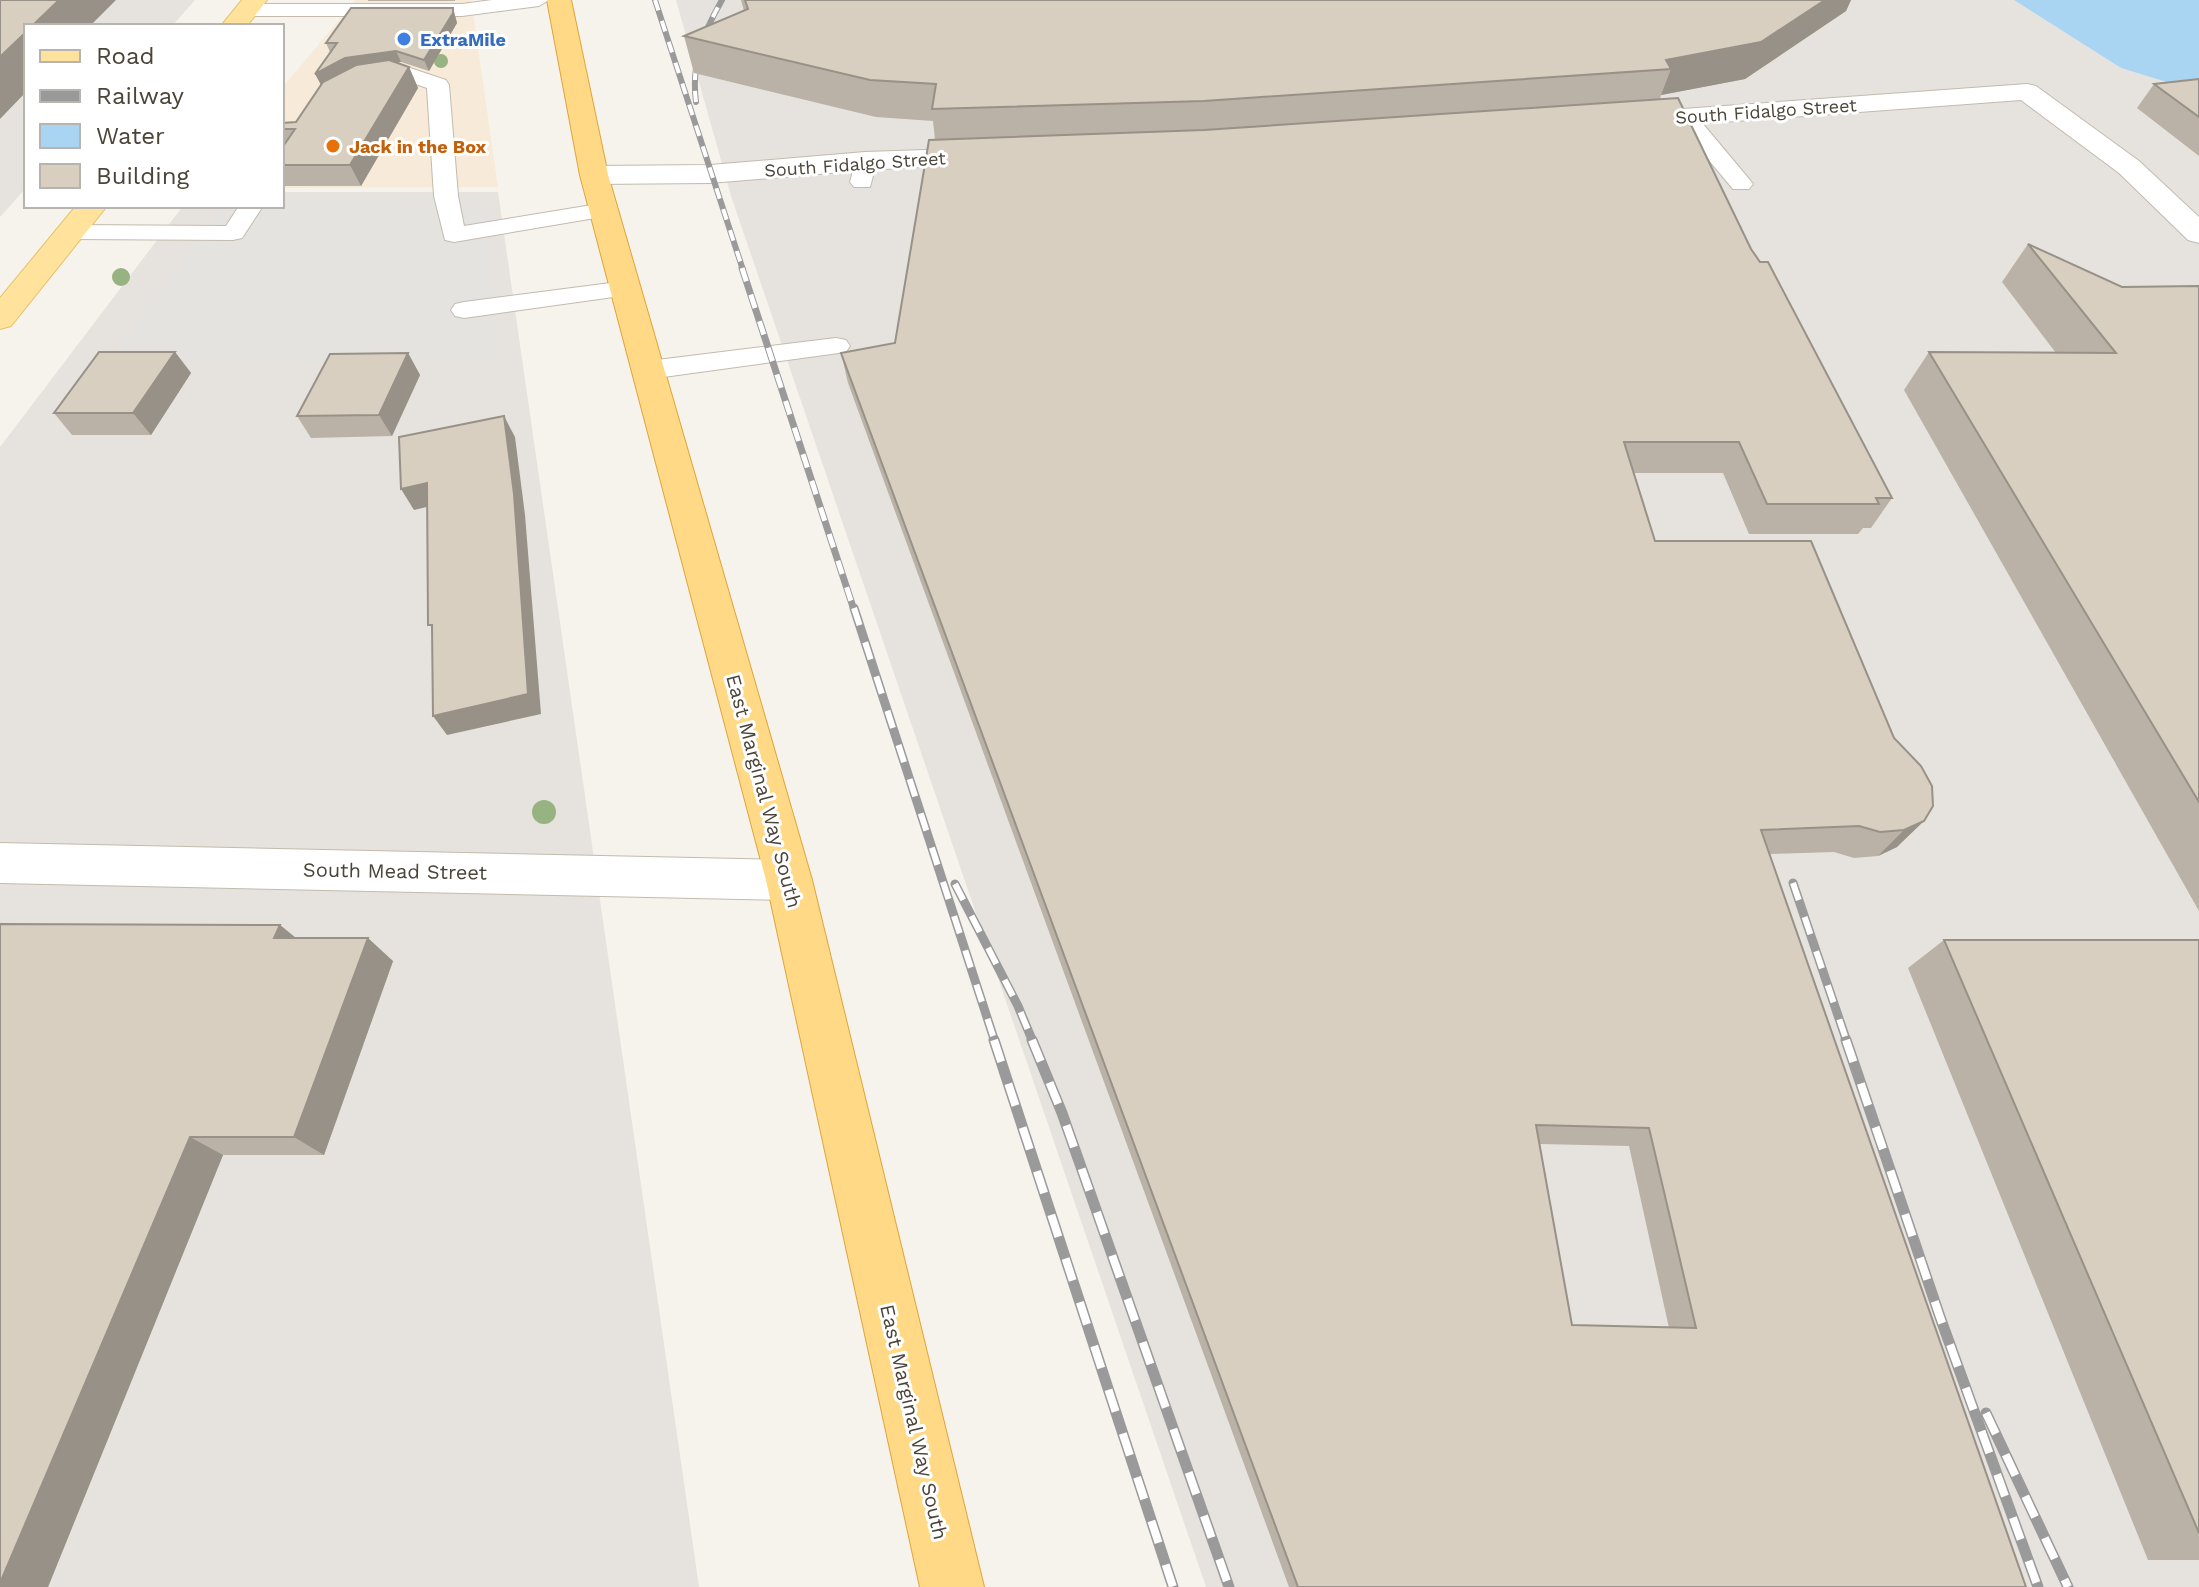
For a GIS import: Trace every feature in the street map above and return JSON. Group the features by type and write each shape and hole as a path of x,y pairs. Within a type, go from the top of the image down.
{"highway":[{"name":"East Marginal Way South","path":"559,0 599,192 789,880 952,1587"}],"main road":[{"path":"0,319 90,208"}],"street":[{"name":"South Fidalgo Street","path":"1607,122 2027,92 2129,167 2199,234"},
{"name":"South Fidalgo Street","path":"599,192 710,174 864,171 1018,156"},
{"name":"South Mead Street","path":"0,863 789,880"}],"lane":[{"path":"245,12 462,10 539,0"},
{"path":"348,83 359,77 401,71 438,85 446,196 454,235 599,192"},
{"path":"1685,117 1741,184"},
{"path":"72,232 233,233 250,208"},
{"path":"464,310 626,289"},
{"path":"649,370 836,346"}],"shaded area":[{"path":"0,0 195,0 174,24 24,24 24,190 0,217"},
{"path":"356,0 471,0 498,187 284,188 284,86"},
{"path":"676,0 2014,0 2121,68 2199,92 2199,1587 1206,1587 731,196"},
{"path":"284,192 498,192 699,1587 0,1587 0,447 181,208 284,208"},
{"path":"284,198 485,202 497,359 109,359 222,208 284,208"}],"water":[{"path":"2014,0 2199,0 2199,92 2121,68"}],"building":[{"path":"0,0 59,0 34,24 24,24 24,34 0,57"},
{"path":"745,0 1825,0 1761,42 1666,60 1671,69 1204,101 932,109 936,84 870,80 684,36 748,9"},
{"path":"351,8 453,8 453,13 424,60 396,51 345,58 315,74 337,43 326,43"},
{"path":"389,60 409,67 350,165 284,165 284,145 295,129 284,129 284,123 296,122 323,82 356,65"},
{"path":"2199,79 2199,117 2154,84"},
{"path":"1678,98 1751,249 1760,262 1768,262 1892,498 1876,498 1879,504 1767,504 1739,442 1624,442 1655,541 1811,541 1894,738 1921,766 1932,786 1933,806 1924,821 1904,830 1880,832 1859,826 1761,830 2026,1587 1298,1587 841,353 895,343 929,140 1204,130","holes":["1536,1125 1649,1128 1696,1328 1572,1325"]},
{"path":"2028,244 2122,287 2199,286 2199,802 1929,352 2116,353"},
{"path":"99,352 175,352 133,413 54,413"},
{"path":"408,353 379,415 297,416 330,354"},
{"path":"504,416 514,494 528,694 433,716 432,625 428,625 427,483 401,489 399,437"},
{"path":"0,924 280,925 274,938 368,938 294,1137 190,1137 0,1583"},
{"path":"1944,940 2199,940 2199,1533"}],"railway":[{"path":"655,0 743,270"},
{"path":"696,102 695,74 700,49 722,0"},
{"path":"742,268 854,610"},
{"path":"854,608 995,1042"},
{"path":"1793,883 1847,1042"},
{"path":"955,884 1018,1006 1033,1042"},
{"path":"994,1040 1173,1587"},
{"path":"1032,1040 1062,1113 1229,1587"},
{"path":"1846,1040 1940,1317 2038,1587"},
{"path":"1986,1413 2068,1587"}],"place":[{"name":"ExtraMile","path":"404,39"},
{"name":"Jack in the Box","path":"333,146"}]}
